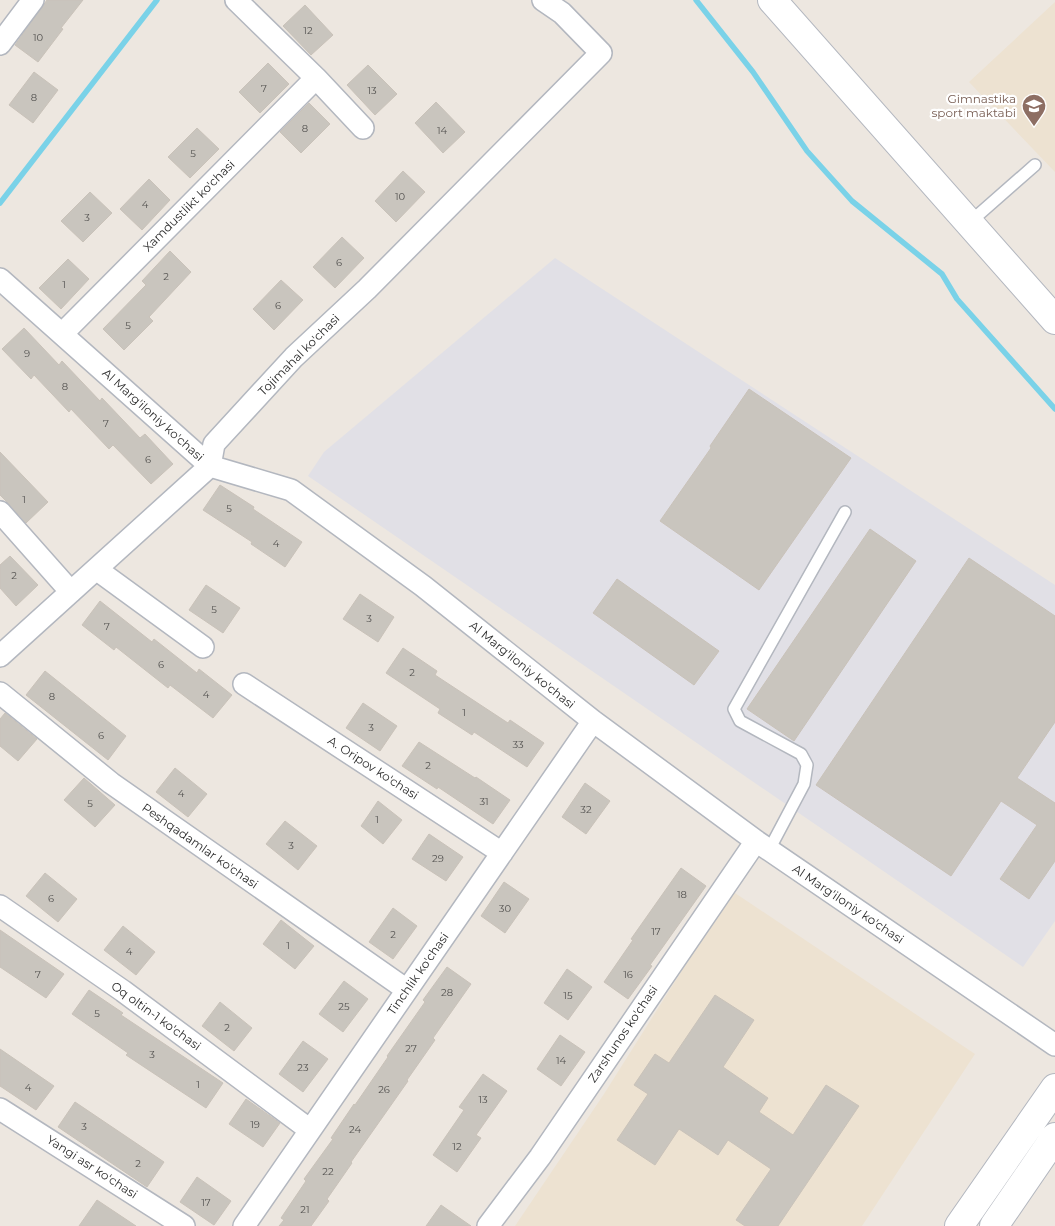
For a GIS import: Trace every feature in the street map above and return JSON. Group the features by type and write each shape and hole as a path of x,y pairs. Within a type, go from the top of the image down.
{"main road":[{"path":"772,0 1055,319"},
{"path":"959,1226 1055,1088"},
{"path":"994,1226 1055,1136"}],"street":[{"path":"0,44 33,0"},
{"path":"236,0 316,78 362,128"},
{"name":"Tojimahal ko'chasi","path":"210,466 214,444 294,357 367,289 601,53 562,13 544,0"},
{"name":"Xamdustlikt ko'chasi","path":"62,334 316,78"},
{"name":"Al Marg'iloniy ko'chasi","path":"0,279 210,466 291,490 423,586 593,721 762,845 1055,1045"},
{"path":"0,656 210,466"},
{"path":"0,512 70,592"},
{"path":"96,569 203,647"},
{"name":"A. Oripov ko'chasi","path":"244,684 502,853"},
{"name":"Peshqadamlar ko'chasi","path":"0,693 112,783 407,990"},
{"name":"Tinchlik ko'chasi","path":"244,1226 593,721"},
{"name":"Zarshunos ko'chasi","path":"488,1226 540,1157 762,845"},
{"name":"Oq oltin-1 ko'chasi","path":"0,906 123,991 310,1130"},
{"name":"Yangi asr ko'chasi","path":"0,1109 184,1226"}],"lane":[{"path":"969,223 1035,165"},
{"path":"762,845 804,784 807,765 801,754 740,721 734,709 845,512"}],"shaded area":[{"name":"Gimnastika sport maktabi","path":"1055,2 1055,172 969,82"},
{"path":"555,258 1055,585 1055,921 1023,967 308,476 324,452"},
{"path":"732,891 975,1054 862,1226 515,1226 604,1094"}],"building":[{"path":"47,0 83,0 38,62 15,45"},
{"path":"305,5 333,35 311,55 283,26"},
{"path":"268,63 289,84 260,113 239,92"},
{"path":"368,65 397,94 375,115 347,85"},
{"path":"34,72 58,90 33,123 9,105"},
{"path":"436,102 465,132 443,153 415,123"},
{"path":"309,103 330,124 301,153 280,132"},
{"path":"197,128 219,149 190,178 168,157"},
{"path":"403,171 425,192 396,222 375,201"},
{"path":"149,179 170,200 142,230 120,209"},
{"path":"90,192 112,213 83,242 61,221"},
{"path":"342,237 364,258 335,288 313,267"},
{"path":"170,251 191,272 149,317 153,321 124,350 103,329 146,285 142,281"},
{"path":"68,259 89,279 61,309 39,288"},
{"path":"281,280 303,300 274,330 253,309"},
{"path":"24,328 59,365 62,361 100,401 102,398 140,438 145,434 173,464 151,484 113,445 109,449 71,409 69,412 34,375 31,379 2,349"},
{"path":"749,389 851,458 759,590 660,521"},
{"path":"0,452 48,502 26,523 0,495"},
{"path":"220,485 302,542 285,567 251,544 252,542 203,510"},
{"path":"870,529 916,561 794,741 747,709"},
{"path":"10,556 38,585 16,606 0,588 0,565"},
{"path":"969,558 1055,616 1055,722 1017,778 1055,803 1055,861 1029,899 1000,879 1037,825 1001,801 951,876 816,785"},
{"path":"617,579 719,651 694,685 593,613"},
{"path":"206,585 240,608 223,633 189,610"},
{"path":"360,594 394,617 378,642 343,619"},
{"path":"100,601 152,642 154,639 197,673 199,669 232,695 213,718 170,685 168,688 116,647 114,650 82,625"},
{"path":"403,648 437,671 435,675 508,723 510,720 544,743 527,767 474,732 472,735 438,713 440,709 386,673"},
{"path":"45,671 126,736 108,760 26,695"},
{"path":"363,703 397,726 380,751 346,728"},
{"path":"5,713 37,739 18,761 0,746 0,719"},
{"path":"419,742 510,800 493,824 438,787 437,789 402,766"},
{"path":"175,768 207,794 188,817 156,792"},
{"path":"84,778 115,805 95,827 64,800"},
{"path":"585,783 610,801 586,834 562,817"},
{"path":"378,801 402,820 383,844 361,826"},
{"path":"285,821 317,846 298,870 266,844"},
{"path":"429,834 463,857 446,881 412,859"},
{"path":"681,868 706,886 628,999 604,982 633,940 631,939"},
{"path":"45,873 77,899 58,922 26,896"},
{"path":"504,882 529,899 505,933 481,916"},
{"path":"393,908 417,926 393,959 369,942"},
{"path":"281,920 314,946 295,969 263,944"},
{"path":"123,926 155,952 136,975 104,950"},
{"path":"0,930 64,974 46,998 0,967"},
{"path":"447,967 471,984 433,1038 435,1040 351,1162 327,1199 329,1201 311,1226 279,1226 284,1220 281,1218 306,1181 304,1179 333,1139 331,1138 388,1057 425,1002 423,1000"},
{"path":"567,969 592,987 568,1020 544,1003"},
{"path":"344,981 368,999 343,1032 319,1014"},
{"path":"89,990 123,1013 121,1015 223,1083 206,1108 126,1055 128,1053 72,1014"},
{"path":"715,995 754,1020 723,1067 768,1098 759,1112 793,1135 826,1085 859,1106 778,1226 745,1226 736,1220 771,1169 728,1140 718,1155 679,1129 655,1165 617,1140 648,1094 634,1085 655,1054 669,1063"},
{"path":"220,1002 252,1028 234,1051 202,1026"},
{"path":"560,1035 585,1052 561,1086 537,1069"},
{"path":"303,1041 328,1059 303,1092 279,1074"},
{"path":"0,1049 54,1086 36,1110 0,1086"},
{"path":"483,1074 507,1091 476,1135 481,1138 457,1172 433,1155 464,1110 459,1107"},
{"path":"246,1099 280,1123 263,1147 229,1124"},
{"path":"75,1102 164,1162 147,1187 58,1127"},
{"path":"197,1177 231,1201 214,1225 180,1202"},
{"path":"97,1200 136,1226 79,1226"},
{"path":"441,1205 471,1226 426,1226"}],"waterway":[{"path":"0,203 157,0"},
{"path":"696,0 753,72 807,151 852,201 942,274 957,299 1055,409"}],"place":[{"name":"Gimnastika sport maktabi","path":"1034,127"}]}
